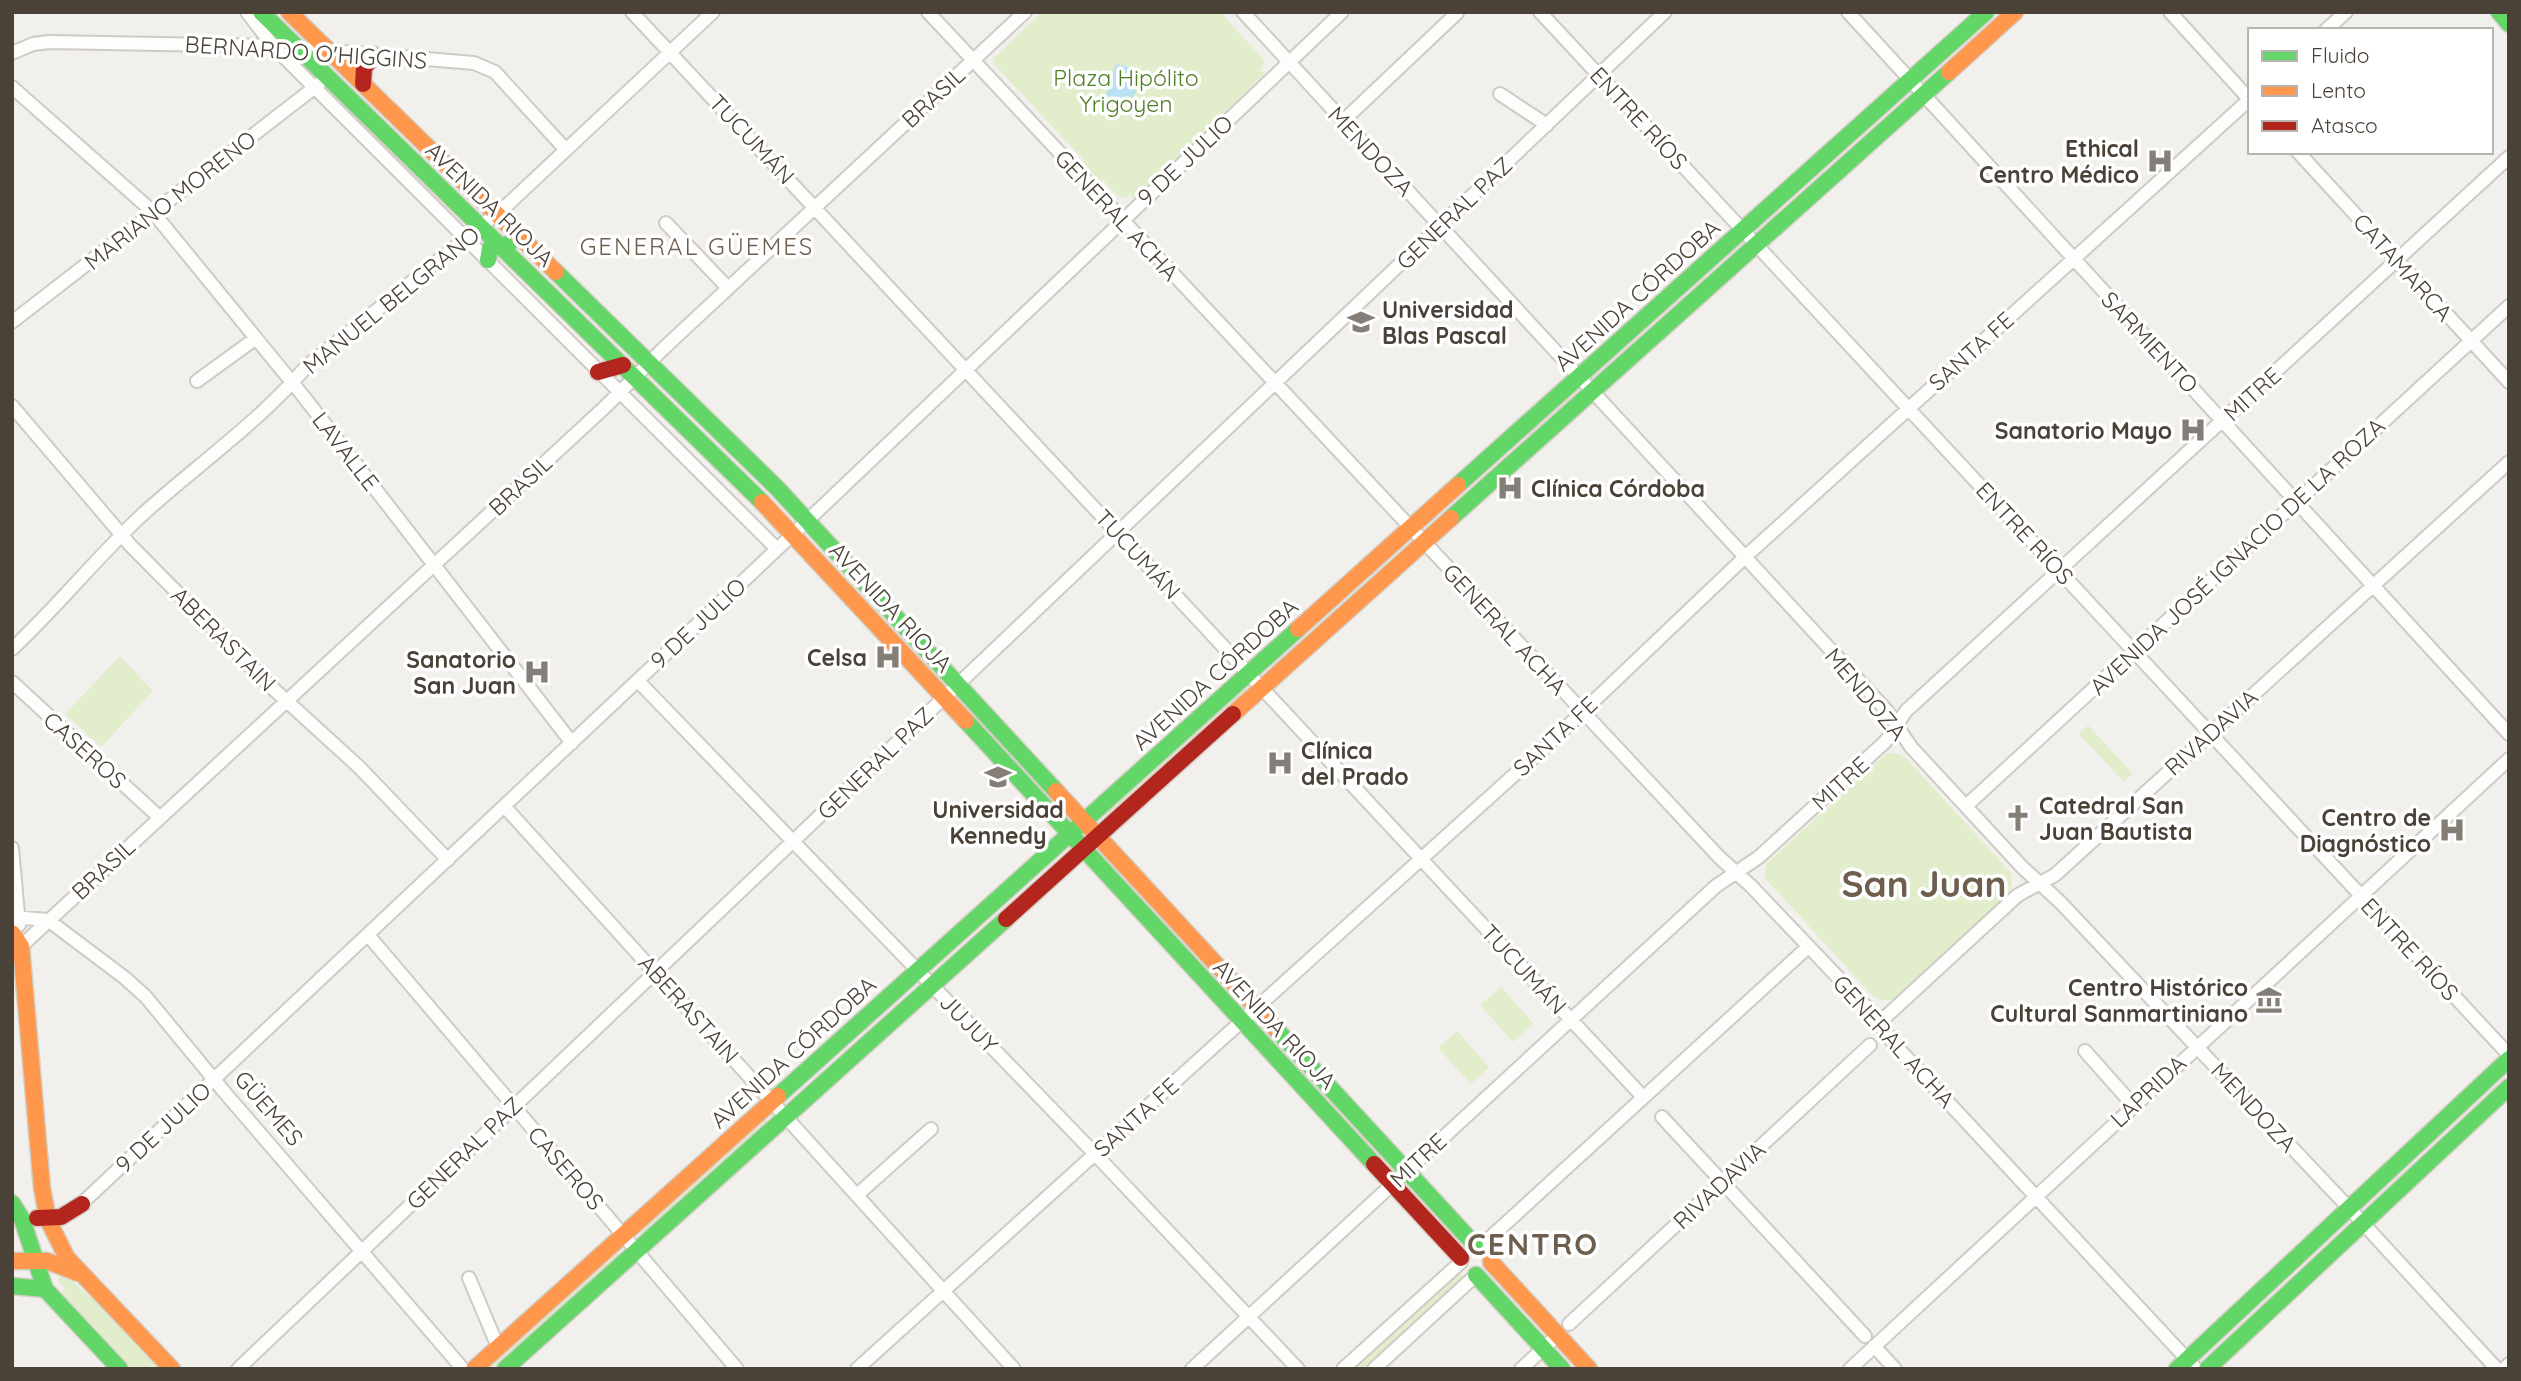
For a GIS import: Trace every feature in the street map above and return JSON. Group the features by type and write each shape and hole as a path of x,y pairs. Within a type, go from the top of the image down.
{"main road":[{"name":"AVENIDA RIOJA","path":"261,12 298,48 321,82 421,168 490,243 617,368 745,485 793,534 1461,1260"},
{"path":"271,12 304,41 329,51"},
{"name":"AVENIDA RIOJA","path":"289,12 699,411 807,521 1478,1245"},
{"name":"AVENIDA CÓRDOBA","path":"474,1369 1986,12"},
{"name":"AVENIDA CÓRDOBA","path":"505,1369 2015,12"},
{"path":"2499,12 2509,24"},
{"path":"363,84 364,68 374,55"},
{"path":"321,82 343,79 377,112 395,115"},
{"path":"421,168 439,172 475,207 497,214"},
{"path":"490,243 518,245 537,253"},
{"path":"614,328 617,368 649,378 675,402 699,411"},
{"path":"745,485 765,492 795,520 807,521"},
{"path":"15,945 42,1188 50,1226 67,1258 172,1369"},
{"path":"2187,1366 2509,1057"},
{"path":"2207,1369 2509,1087"},
{"path":"12,1272 24,1254 50,1226 82,1204"},
{"path":"15,1206 50,1226"},
{"path":"15,1206 24,1254 45,1289 120,1369"},
{"path":"1562,1369 1476,1276 1464,1270 1461,1260 1465,1250 1478,1245 1488,1250 1491,1262 1563,1330 1589,1369"},
{"path":"24,1254 63,1265 88,1280"},
{"path":"1476,1276 1487,1271 1491,1262"},
{"path":"12,1286 45,1289"}],"street":[{"name":"AVENIDA RIOJA","path":"247,12 273,46 321,82 466,239 490,243 617,368 619,393 777,549"},
{"name":"TUCUMÁN","path":"632,12 1643,1097"},
{"name":"MANUEL BELGRANO","path":"12,649 121,535 171,488 280,398 306,367 466,239 490,243 497,214 712,12"},
{"name":"GENERAL ACHA","path":"928,12 1274,384 1879,1023 1895,1045 2036,1196 2187,1366"},
{"name":"BRASIL","path":"15,945 48,920 619,393 617,368 649,362 1025,12"},
{"name":"MENDOZA","path":"1243,12 1887,711 1911,747 2349,1208 2497,1369"},
{"name":"9 DE JULIO","path":"82,1204 505,807 1342,12"},
{"name":"ENTRE RÍOS","path":"1539,12 2135,650 2509,1057"},
{"name":"GENERAL PAZ","path":"238,1369 1665,12"},
{"name":"SARMIENTO","path":"1848,12 2509,734"},
{"path":"2170,12 2248,97"},
{"path":"2328,28 2346,12"},
{"path":"1343,121 1457,13"},
{"name":"BERNARDO O'HIGGINS","path":"12,53 49,42 273,46 474,64 487,67 504,81 566,150"},
{"name":"MARIANO MORENO","path":"12,322 321,82"},
{"name":"LAVALLE","path":"12,87 153,213 293,383 572,743"},
{"path":"1500,94 1547,125"},
{"name":"SANTA FE","path":"857,1369 1583,711 1745,556 2248,101"},
{"name":"CATAMARCA","path":"2300,154 2509,382"},
{"name":"MITRE","path":"1192,1369 1716,886 1759,856 1885,742 1906,711 2509,157"},
{"path":"666,223 728,289"},
{"name":"AVENIDA JOSÉ IGNACIO DE LA ROZA","path":"1966,806 2509,306"},
{"path":"197,381 256,338"},
{"name":"ABERASTAIN","path":"12,406 121,535 286,700 360,768 448,860"},
{"name":"RIVADAVIA","path":"1879,1023 2018,895 2056,876 2210,732 2509,462"},
{"name":"JUJUY","path":"638,681 1096,1154 1298,1369"},
{"name":"CASEROS","path":"14,686 159,817"},
{"path":"14,702 29,698"},
{"name":"LAPRIDA","path":"1850,1369 2509,759"},
{"name":"ABERASTAIN","path":"505,807 1014,1369"},
{"path":"12,848 15,945"},
{"path":"15,917 48,920"},
{"name":"GÜEMES","path":"48,920 146,997 463,1369"},
{"name":"CASEROS","path":"368,935 737,1369"},
{"path":"1478,1245 1808,947"},
{"name":"RIVADAVIA","path":"1521,1369 1870,1045"},
{"path":"2085,1051 2133,1105"},
{"path":"1662,1117 1865,1336"},
{"path":"857,1195 931,1129"},
{"path":"1343,1369 1461,1260"},
{"path":"1374,1369 1476,1276"},
{"path":"469,1278 498,1347"},
{"path":"1874,1346 1895,1369"},
{"path":"2504,1369 2509,1364"}],"green space":[{"name":"Plaza Hipólito Yrigoyen","path":"1042,12 1220,12 1264,60 1260,70 1265,73 1134,200 1130,193 1126,197 1119,197 1082,162 1084,160 993,63 994,58"},
{"path":"120,656 153,691 101,747 65,714"},
{"path":"1244,690 1246,694 1105,819 1103,814"},
{"path":"2088,725 2133,774 2124,782 2079,734"},
{"path":"1887,753 1905,757 2011,873 2012,885 2009,894 1893,1000 1881,1000 1873,996 1765,878 1766,864"},
{"path":"1501,987 1534,1024 1513,1042 1480,1005"},
{"path":"1457,1031 1489,1067 1471,1084 1438,1048"},
{"path":"764,1118 768,1122 643,1235 639,1232"},
{"path":"616,1252 619,1259 496,1369 483,1369"},
{"path":"1457,1272 1463,1278 1365,1369 1353,1369"},
{"path":"64,1273 100,1303 162,1369 133,1369 62,1293 65,1289 57,1280"}],"water":[{"path":"1116,64 1130,69 1138,79 1135,94 1123,104 1104,101"}],"traffic: fast":[{"path":"261,12 762,502"},
{"path":"1458,485 1986,12"},
{"path":"2499,12 2509,24"},
{"path":"1451,518 1949,72"},
{"path":"488,260 490,248 509,244"},
{"path":"556,272 777,488 1056,791"},
{"path":"778,1096 1298,629"},
{"path":"966,721 1374,1164"},
{"path":"505,1369 1006,919"},
{"path":"1276,1029 1475,1245"},
{"path":"2177,1369 2509,1059"},
{"path":"2207,1369 2509,1087"},
{"path":"12,1203 22,1219 45,1289 120,1369"},
{"path":"1476,1275 1562,1369"},
{"path":"12,1286 45,1289"}],"traffic: slow":[{"path":"289,12 556,272"},
{"path":"1949,72 2015,12"},
{"path":"1298,629 1458,485"},
{"path":"762,502 966,721"},
{"path":"1233,714 1451,518"},
{"path":"1056,791 1276,1029"},
{"path":"12,933 21,946 42,1188 48,1220 67,1258 172,1369"},
{"path":"474,1369 778,1096"},
{"path":"12,1261 47,1261 78,1273"},
{"path":"1491,1262 1589,1369"}],"traffic: jam":[{"path":"363,84 364,68 374,55"},
{"path":"598,372 623,365"},
{"path":"1006,919 1233,714"},
{"path":"1374,1164 1461,1258"},
{"path":"37,1218 61,1217 82,1204"}],"place":[{"name":"Ethical Centro Médico","path":"2160,161"},
{"name":"Universidad Blas Pascal","path":"1361,322"},
{"name":"Sanatorio Mayo","path":"2193,430"},
{"name":"Clínica Córdoba","path":"1510,488"},
{"name":"Celsa","path":"888,657"},
{"name":"Sanatorio San Juan","path":"537,672"},
{"name":"Clínica del Prado","path":"1280,763"},
{"name":"Universidad Kennedy","path":"998,777"},
{"name":"Catedral San Juan Bautista","path":"2018,818"},
{"name":"Centro de Diagnóstico","path":"2452,830"},
{"name":"Centro Histórico Cultural Sanmartiniano","path":"2269,1000"}],"district":[{"name":"GENERAL GÜEMES","path":"697,246"},
{"name":"San Juan","path":"1924,883"},
{"name":"CENTRO","path":"1533,1244"}]}
